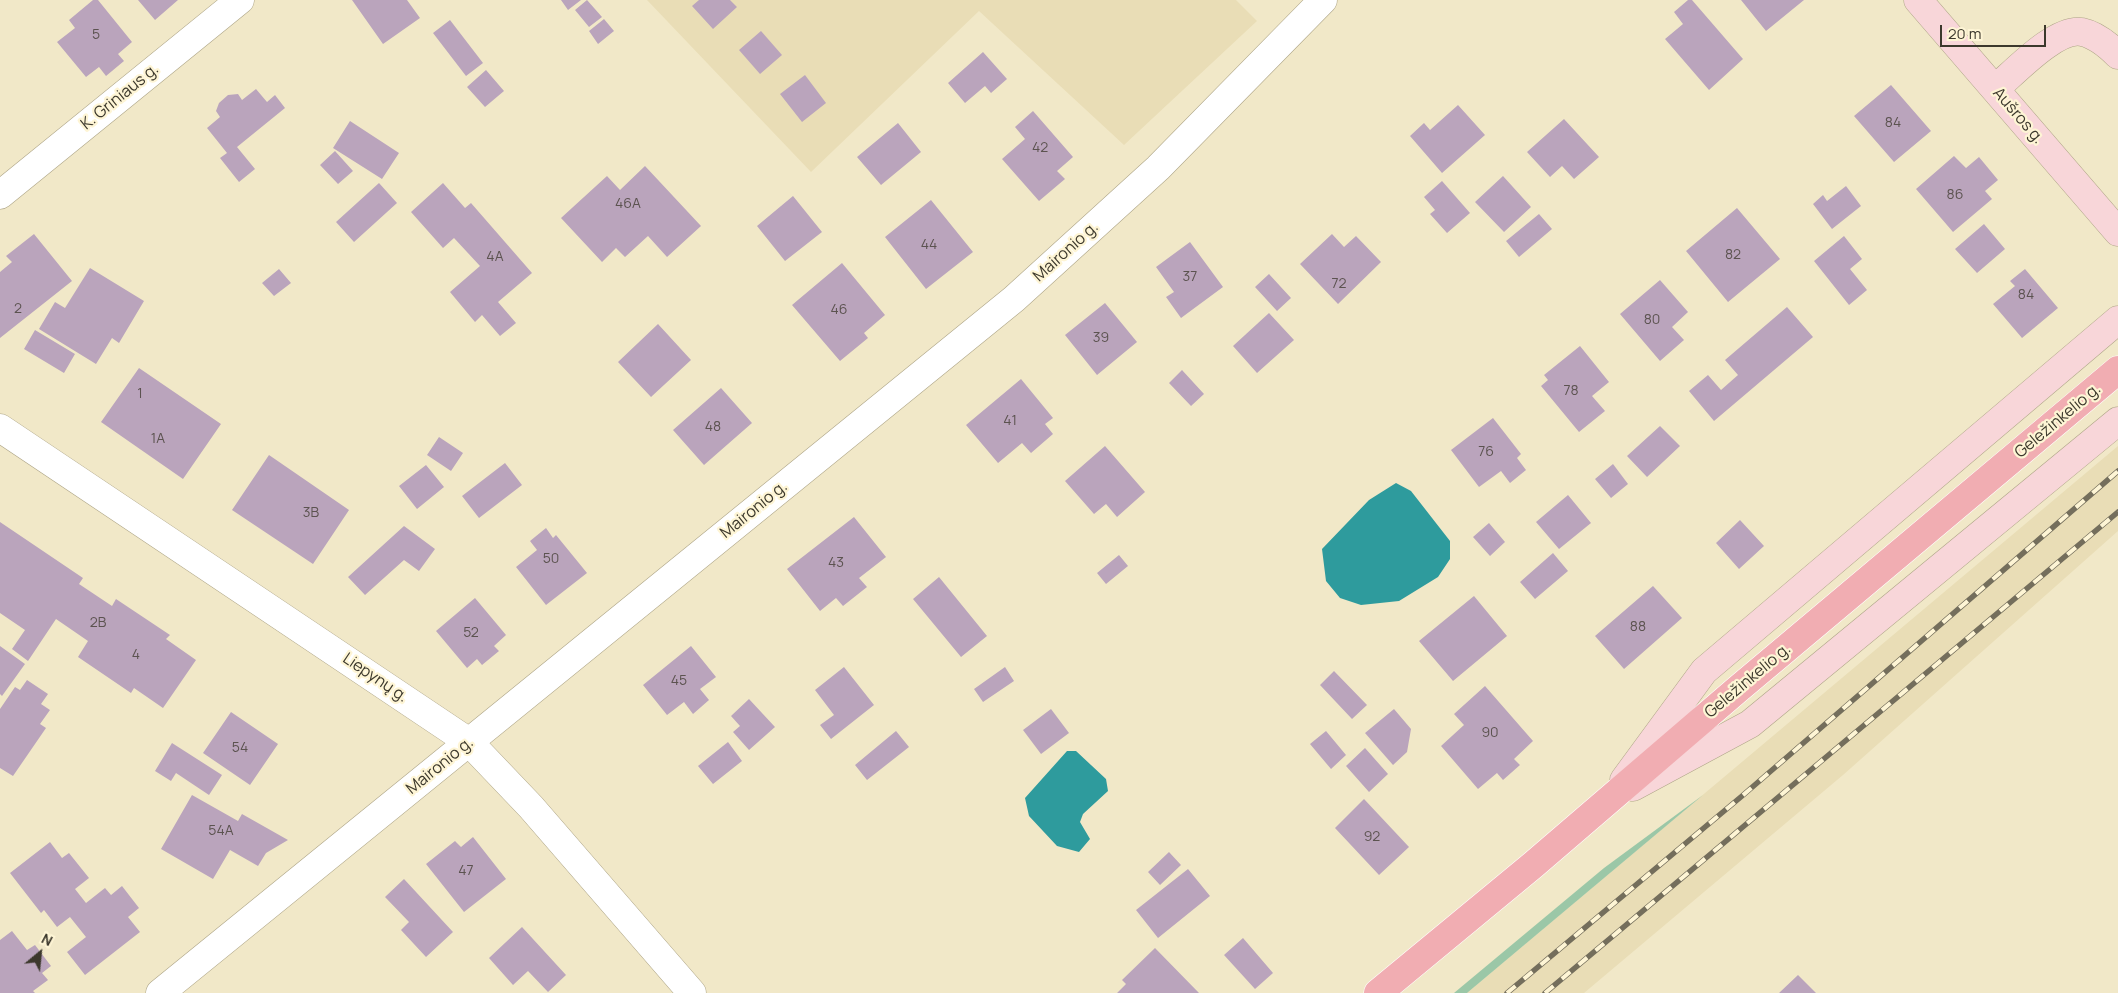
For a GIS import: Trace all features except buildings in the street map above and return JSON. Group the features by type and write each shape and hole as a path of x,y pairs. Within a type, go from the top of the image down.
{"main road":[{"name":"Geležinkelio g.","path":"1378,993 2118,370"}],"street":[{"name":"K. Griniaus g.","path":"0,195 240,0"},
{"name":"Maironio g.","path":"160,993 1014,299 1158,168 1323,0"},
{"name":"Aušros g.","path":"1918,0 2118,232"},
{"path":"1995,90 2060,36 2072,32 2080,32 2101,40 2118,55"},
{"path":"1610,799 1704,671 2118,320"},
{"path":"1610,799 1750,724 2118,421"},
{"name":"Liepynų g.","path":"0,428 469,742 531,807 692,993"}],"shaded area":[{"path":"647,0 1236,0 1257,21 1124,145 979,11 811,172"},
{"path":"2118,446 2118,531 1843,775 1584,993 1467,993"}],"green space":[{"path":"1703,795 1467,993 1454,993 1604,868"}],"water":[{"path":"1396,483 1411,491 1450,541 1450,559 1438,577 1399,601 1361,605 1340,598 1326,581 1322,549 1369,500"},
{"path":"1067,751 1076,751 1106,779 1108,791 1083,814 1080,822 1090,839 1079,852 1057,846 1029,816 1025,798"}],"railway":[{"path":"1507,993 1742,796 2118,471"},
{"path":"1545,993 2118,512"}]}
